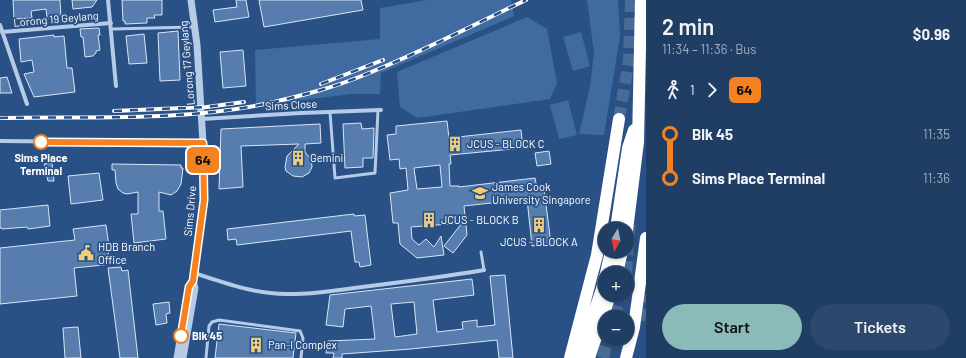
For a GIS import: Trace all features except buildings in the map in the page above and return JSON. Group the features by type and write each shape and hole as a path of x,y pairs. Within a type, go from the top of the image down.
{"highway":[{"path":"628,222 638,142 637,119 641,0"},
{"path":"570,358 597,255 619,119"},
{"path":"617,222 628,148 637,119"},
{"path":"561,358 572,325 604,207"},
{"path":"626,358 634,327 646,238"},
{"path":"579,358 598,301"},
{"path":"589,358 608,302"}],"street":[{"name":"Lorong 19 Geylang","path":"108,0 112,29 116,86"},
{"name":"Lorong 17 Geylang","path":"192,1 202,119"},
{"name":"Lorong 19 Geylang","path":"2,32 111,23"},
{"path":"0,25 27,104"},
{"name":"Sims Close","path":"202,119 379,110"},
{"name":"Sims Drive","path":"183,358 195,288 193,281 204,200 202,119"},
{"path":"0,141 203,143"},
{"path":"194,273 239,287 286,294 316,293 484,270"},
{"name":"Sims Drive","path":"177,358 189,287 193,281"}],"lane":[{"path":"112,29 195,27"},
{"path":"330,112 335,178 375,173 379,110"},
{"path":"481,252 484,270"},
{"path":"206,358 209,326 212,322 219,320 300,331 303,338 301,358"}],"shaded area":[{"path":"426,0 511,0 514,16 381,73 380,94 351,94 256,106 255,50 380,39 380,8"},
{"path":"587,0 618,0 620,36 604,135 579,134 590,87 594,53"},
{"path":"527,17 547,29 557,83 550,99 417,118 400,107 397,72"},
{"path":"581,32 590,66 573,71 563,37"},
{"path":"568,100 577,135 559,139 550,105"}],"tunnel":[{"path":"619,119 629,60 631,0"},
{"path":"627,266 630,220"},
{"path":"639,320 646,295"},
{"path":"616,310 619,302"},
{"path":"603,358 606,346"}],"railway":[{"path":"0,118 138,117 206,113 274,102 349,81 422,50 526,0"},
{"path":"321,84 383,60"},
{"path":"114,111 207,107 244,102"}],"bus line":[{"name":"64","path":"41,142 203,143 204,200 193,281 189,287 181,336"}],"place":[{"name":"Sims Place Terminal","path":"41,142"},
{"name":"JCUS - BLOCK C","path":"455,144"},
{"name":"Gemini","path":"298,158"},
{"name":"James Cook University Singapore","path":"480,193"},
{"name":"JCUS - BLOCK B","path":"429,220"},
{"name":"JCUS - BLOCK A","path":"539,225"},
{"name":"HDB Branch Office","path":"86,253"},
{"name":"Blk 45","path":"181,336"},
{"name":"Pan-I Complex","path":"256,345"}]}
